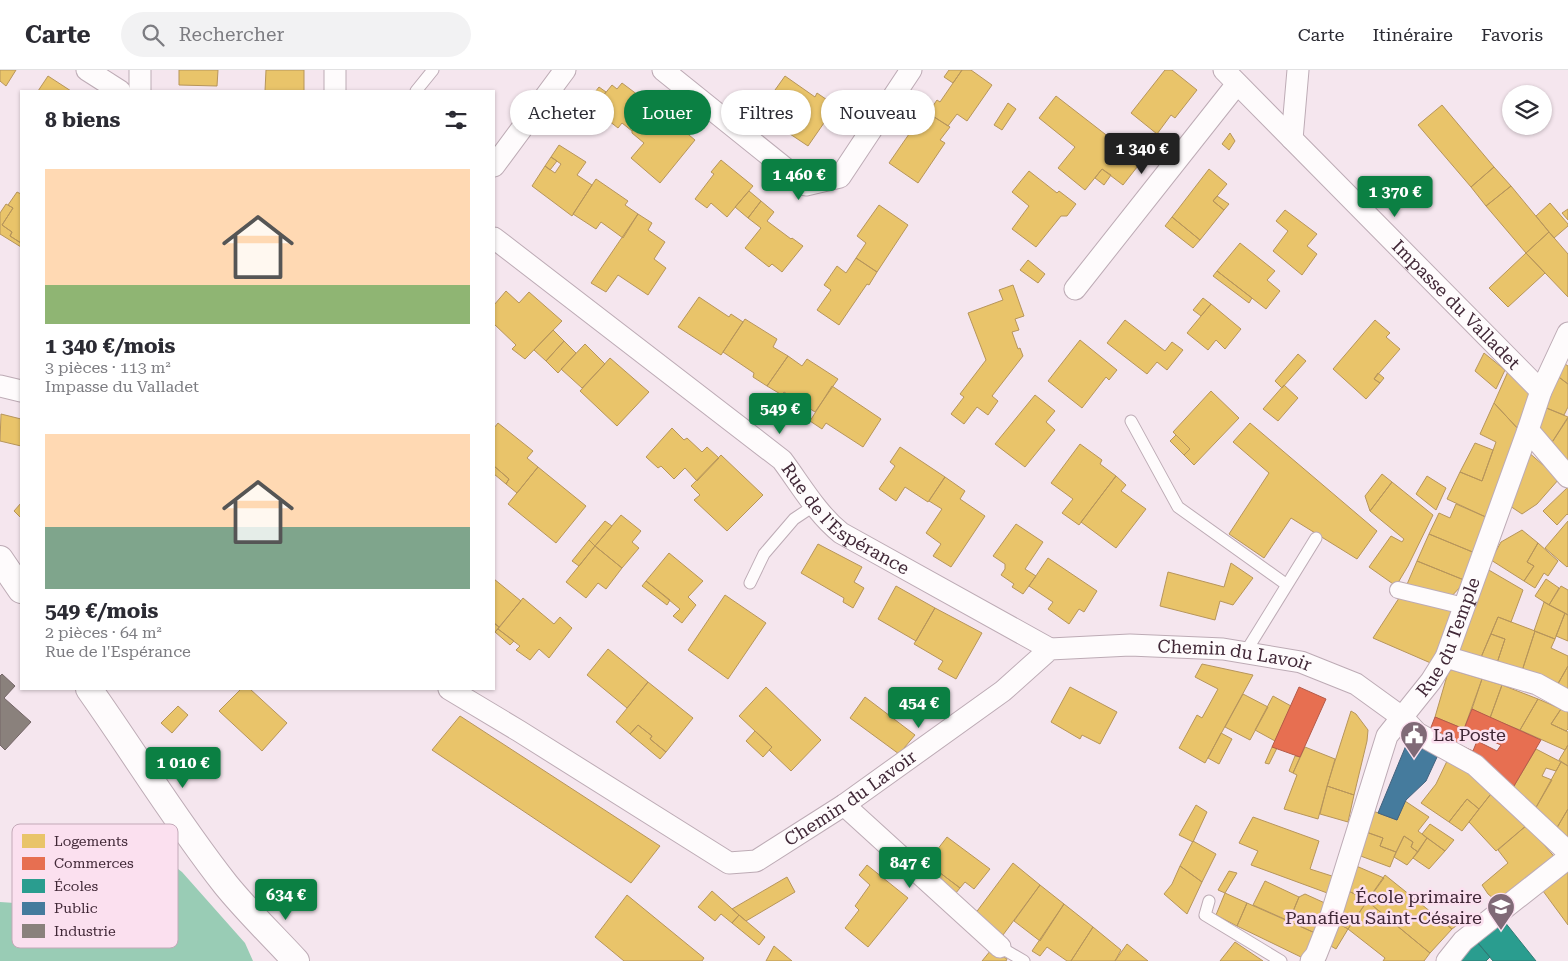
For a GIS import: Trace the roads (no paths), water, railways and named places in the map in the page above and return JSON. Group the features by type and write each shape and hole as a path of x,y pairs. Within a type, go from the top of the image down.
{"street":[{"path":"87,70 118,90"},
{"path":"140,70 140,90"},
{"path":"335,70 335,90"},
{"path":"495,165 564,70"},
{"path":"663,70 806,185 840,176 912,70"},
{"path":"1292,140 1298,70"},
{"path":"1075,289 1230,77"},
{"name":"Impasse du Valladet","path":"1230,77 1541,391"},
{"name":"Rue de l'Espérance","path":"495,239 782,460 815,505 833,527 841,533 1050,649"},
{"name":"Rue du Temple","path":"1311,961 1316,955 1329,922 1386,736 1403,718 1439,670 1446,657 1541,391 1568,333"},
{"path":"0,386 20,391"},
{"path":"1528,430 1568,476"},
{"path":"0,559 20,589"},
{"path":"1398,590 1464,606"},
{"name":"Chemin du Lavoir","path":"451,690 729,863 756,861 844,805 1003,691 1050,649 1130,645 1223,649 1245,652 1301,662 1356,684 1403,718 1417,733 1475,765 1568,852"},
{"path":"1446,657 1536,684 1568,701"},
{"path":"90,690 191,837 247,910 279,961"},
{"path":"844,805 1000,947"},
{"path":"1447,961 1463,941 1568,858"},
{"path":"247,910 296,961"}],"lane":[{"path":"417,90 432,70"},
{"path":"1131,421 1178,507 1287,585"},
{"path":"750,583 764,554 794,519 815,505"},
{"path":"1245,652 1316,538"},
{"path":"1209,901 1205,915 1281,961"},
{"path":"1000,947 1024,961"}],"place":[{"name":"La Poste","path":"1414,759"},
{"name":"École primaire Panafieu Saint-Césaire","path":"1501,931"}]}
